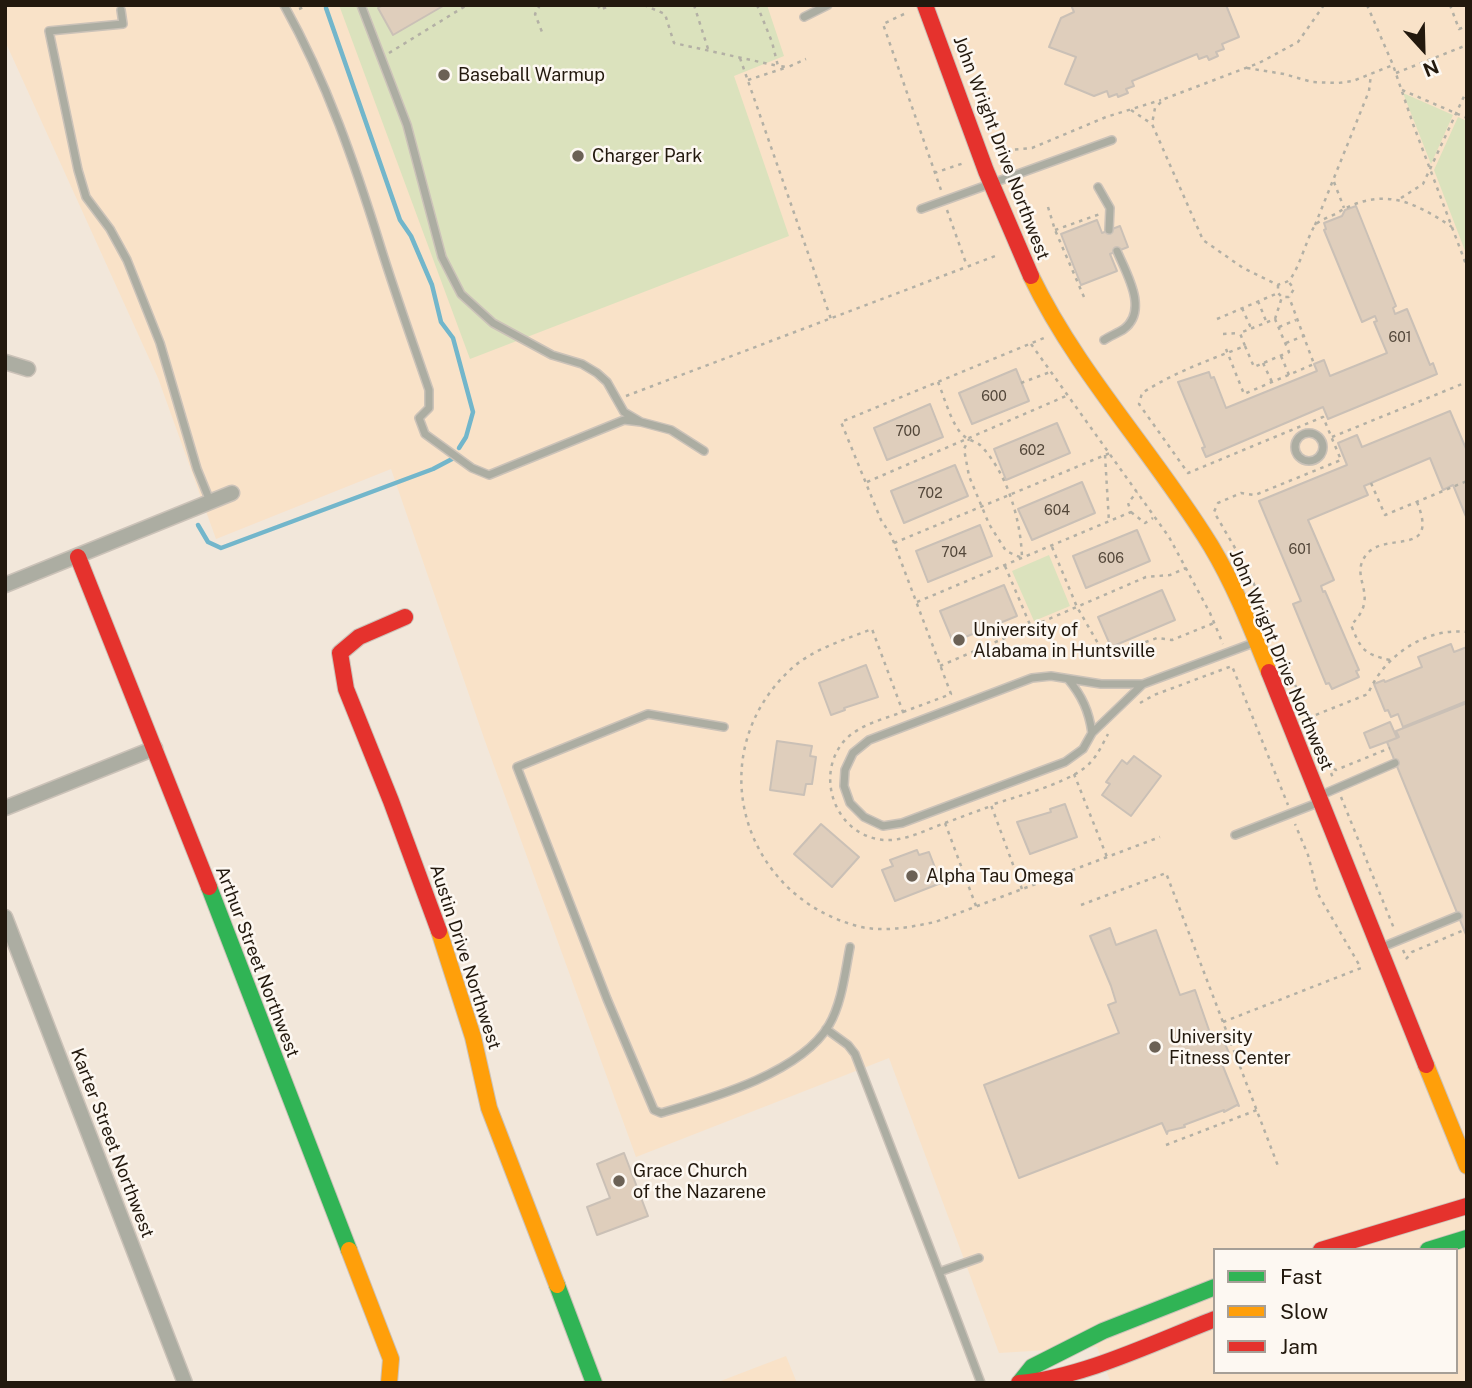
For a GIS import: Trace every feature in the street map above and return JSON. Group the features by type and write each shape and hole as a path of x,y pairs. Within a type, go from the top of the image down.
{"street":[{"name":"John Wright Drive Northwest","path":"925,5 1017,249 1060,331 1157,465 1211,545 1227,574 1257,642 1467,1166"},
{"path":"5,362 29,369"},
{"path":"5,585 232,493"},
{"name":"Arthur Street Northwest","path":"78,557 155,748 391,1359 389,1383"},
{"name":"Austin Drive Northwest","path":"405,617 359,637 340,653 346,689 448,956 473,1037 489,1108 594,1383"},
{"path":"5,808 155,748"},
{"name":"Karter Street Northwest","path":"5,917 185,1383"},
{"path":"1328,1248 1467,1206"},
{"path":"1434,1248 1467,1238"},
{"path":"1019,1383 1032,1367 1103,1331 1213,1288"},
{"path":"1019,1383 1044,1381 1213,1320"}],"lane":[{"path":"284,5 329,95 363,188 429,390 429,408 419,418 425,434 472,468 489,475 624,420 671,430 704,451"},
{"path":"360,5 407,125 442,257 461,294 493,323 552,355 582,364 597,373 607,382 624,412 641,422"},
{"path":"804,17 828,5"},
{"path":"121,10 123,24 49,31 86,197 110,229 127,260 160,343 197,469 210,501"},
{"path":"922,209 1112,140"},
{"path":"1098,187 1110,208 1109,230"},
{"path":"1104,340 1126,328 1133,317 1136,300 1117,251"},
{"path":"1304,433 1314,433 1321,439 1324,448 1320,456 1312,461 1303,460 1296,454 1296,439 1304,433"},
{"path":"1143,684 1092,733 1083,749 1065,762 902,823 883,826 864,817 850,803 844,786 845,770 853,752 869,740 1032,678 1051,676 1101,684 1143,684 1257,642"},
{"path":"1068,679 1080,693 1090,715 1092,733"},
{"path":"724,727 648,714 517,766 607,999 654,1110 661,1113 714,1097 786,1066 810,1048 829,1026 838,1001 850,947"},
{"path":"1235,835 1291,813 1337,788 1395,763"},
{"path":"1379,948 1458,916"},
{"path":"826,1029 848,1045 855,1054 981,1383"},
{"path":"939,1272 979,1258"}],"path":[{"path":"382,57 467,5"},
{"path":"540,5 535,14 542,32"},
{"path":"598,5 600,10 611,5"},
{"path":"644,5 664,14 674,43 788,66"},
{"path":"694,5 709,52"},
{"path":"757,5 772,42 778,66"},
{"path":"998,151 1032,148 1102,118 1164,99 1247,68 1298,42 1324,5"},
{"path":"1369,5 1467,267"},
{"path":"1450,5 1459,29 1467,26"},
{"path":"904,14 883,24 967,267"},
{"path":"1396,73 1467,46"},
{"path":"740,58 831,319"},
{"path":"747,80 806,59"},
{"path":"1247,68 1321,83 1353,81 1393,65"},
{"path":"1131,110 1152,124 1203,240 1243,268 1278,285 1288,281 1298,264 1369,91 1371,74"},
{"path":"1400,89 1467,118"},
{"path":"1399,199 1423,184 1467,90"},
{"path":"1152,124 1155,108 1164,99"},
{"path":"934,173 967,161"},
{"path":"1334,181 1345,208"},
{"path":"1315,225 1364,201 1399,199 1426,209 1452,228"},
{"path":"1048,207 1084,298"},
{"path":"1055,230 1100,214"},
{"path":"616,400 998,255"},
{"path":"1288,281 1294,289 1289,297"},
{"path":"1278,285 1278,293 1282,297 1289,297"},
{"path":"1217,319 1278,293"},
{"path":"1240,333 1254,367 1289,352 1275,319 1282,297"},
{"path":"1227,351 1244,394 1314,364 1289,297"},
{"path":"1258,302 1267,322"},
{"path":"1242,308 1251,328"},
{"path":"1278,327 1298,318"},
{"path":"1223,334 1240,333 1275,319"},
{"path":"903,712 951,694 894,543 881,520 841,422 1060,331"},
{"path":"1285,344 1305,336"},
{"path":"1031,344 1107,454 1155,517 1187,568 1227,653 1308,855 1318,894 1361,968 1223,1021"},
{"path":"1245,346 1193,365 1142,393 1139,404 1188,473 1323,417 1341,460 1255,495 1241,492 1218,503 1214,512 1249,572 1407,959"},
{"path":"1281,356 1289,375"},
{"path":"1263,363 1272,382"},
{"path":"1021,383 1050,372"},
{"path":"938,382 963,436 981,445 997,468 1009,495 1021,537 1022,558"},
{"path":"1332,437 1467,382"},
{"path":"866,482 1066,396"},
{"path":"969,439 964,449 969,476 981,507 1006,551 1022,558"},
{"path":"894,543 1107,454"},
{"path":"1107,454 1109,522"},
{"path":"1371,483 1385,515 1467,481"},
{"path":"1137,492 1128,503 1131,512 1145,523 1155,517"},
{"path":"1390,660 1371,656 1364,650 1351,625 1360,615 1366,599 1360,573 1362,563 1367,554 1376,547 1387,543 1404,543 1418,534 1422,516 1417,502"},
{"path":"916,603 1131,512"},
{"path":"1052,546 1077,607 1103,652 1112,654 1157,638 1172,640 1214,623"},
{"path":"1005,566 1031,627"},
{"path":"940,666 1146,577 1170,575 1187,568"},
{"path":"1308,718 1368,694 1374,678 1390,660 1419,641 1441,634 1467,632"},
{"path":"1137,705 1154,695 1232,666"},
{"path":"945,823 1084,769 1098,754 1114,726"},
{"path":"1328,765 1336,770 1390,748"},
{"path":"1074,774 1107,857"},
{"path":"991,806 1022,889"},
{"path":"999,897 1160,837"},
{"path":"1081,905 1166,873 1278,1166"},
{"path":"1387,967 1407,959 1412,952 1464,930"},
{"path":"1166,1145 1257,1110"}],"shaded area":[{"name":"University of Alabama in Huntsville","path":"5,5 1467,5 1467,1383 1111,1383 1097,1347 999,1353 889,1058 636,1157 485,741 391,469 216,539 158,378 5,41"},
{"path":"786,1356 797,1383 718,1382"}],"green space":[{"name":"Charger Park","path":"339,5 767,5 784,56 734,76 789,236 470,359"},
{"path":"1403,93 1453,115 1431,164"},
{"path":"1458,117 1467,121 1467,256 1434,170"},
{"path":"1049,555 1070,606 1034,621 1012,571"}],"building":[{"path":"383,5 443,6 393,35 378,8"},
{"path":"1071,5 1226,5 1239,37 1222,44 1224,49 1216,52 1218,56 1209,60 1207,56 1199,59 1197,54 1132,81 1134,86 1126,89 1128,93 1109,97 1107,91 1094,96 1065,84 1076,57 1049,47 1061,18 1074,12"},
{"path":"1356,206 1396,306 1393,308 1395,314 1407,309 1430,365 1433,363 1437,374 1328,419 1323,407 1206,457 1202,448 1205,447 1178,382 1209,372 1211,378 1214,377 1226,408 1317,371 1314,364 1324,360 1330,376 1387,353 1374,322 1377,321 1375,316 1362,322 1324,230 1324,223 1342,216 1345,210"},
{"path":"1097,220 1102,233 1120,226 1128,247 1110,254 1117,271 1081,285 1061,234"},
{"path":"1016,369 1029,401 972,424 959,393"},
{"path":"930,404 943,437 887,460 874,428"},
{"path":"1450,411 1467,451 1467,519 1453,485 1443,490 1430,458 1364,486 1368,495 1308,520 1334,580 1321,586 1323,592 1325,591 1359,670 1356,671 1359,677 1332,689 1329,683 1326,684 1293,604 1301,601 1259,501 1347,465 1338,443 1357,435 1362,447"},
{"path":"1057,423 1070,453 1006,480 994,449"},
{"path":"955,465 968,496 904,523 891,491"},
{"path":"1082,482 1095,513 1032,540 1018,509"},
{"path":"980,525 992,556 928,582 916,551"},
{"path":"1137,530 1150,561 1086,588 1073,556"},
{"path":"1004,585 1017,616 953,642 940,611"},
{"path":"1162,590 1175,620 1111,647 1098,617"},
{"path":"1451,644 1454,652 1467,647 1467,701 1403,727 1398,714 1391,717 1388,710 1385,711 1374,684 1422,667 1418,657"},
{"path":"866,665 878,697 831,715 819,683"},
{"path":"1467,703 1467,937 1387,742 1399,737 1396,731"},
{"path":"1390,722 1397,738 1370,748 1364,733"},
{"path":"777,741 812,746 810,756 816,757 812,784 806,784 804,795 770,790"},
{"path":"1134,756 1161,776 1131,816 1102,795 1110,784 1106,782 1122,760 1127,764"},
{"path":"1065,804 1077,837 1030,854 1017,822 1051,812 1050,809"},
{"path":"821,824 859,857 832,887 794,854"},
{"name":"Alpha Tau Omega","path":"917,850 919,855 929,852 941,883 895,901 882,870 893,866 890,860"},
{"name":"University Fitness Center","path":"1110,928 1116,945 1156,930 1180,995 1195,990 1214,1040 1222,1037 1229,1053 1220,1056 1239,1106 1168,1131 1167,1134 1162,1123 1019,1178 984,1085 1119,1033 1108,1005 1116,1002 1090,936"},
{"name":"Grace Church of the Nazarene","path":"624,1153 648,1216 597,1235 587,1207 610,1198 597,1164"}],"waterway":[{"path":"326,8 400,220 411,236 432,285 441,322 453,338 473,412 466,437 459,448"},
{"path":"198,525 208,542 221,548 433,469 452,459"}],"traffic: fast":[{"path":"209,887 349,1250"},
{"path":"1434,1248 1467,1238"},
{"path":"557,1285 594,1383"},
{"path":"1020,1382 1032,1367 1103,1331 1213,1288"}],"traffic: slow":[{"path":"1031,276 1071,347 1211,546 1250,624 1269,672"},
{"path":"439,931 473,1037 489,1108 557,1285"},
{"path":"1426,1065 1467,1166"},
{"path":"349,1250 391,1359 389,1383"}],"traffic: jam":[{"path":"925,5 986,171 1031,276"},
{"path":"78,557 209,887"},
{"path":"405,617 359,637 340,653 346,689 439,931"},
{"path":"1269,672 1426,1065"},
{"path":"1328,1248 1467,1206"},
{"path":"1019,1383 1043,1380 1093,1367 1213,1320"}],"place":[{"name":"Baseball Warmup","path":"444,75"},
{"name":"Charger Park","path":"578,156"},
{"name":"University of Alabama in Huntsville","path":"959,640"},
{"name":"Alpha Tau Omega","path":"912,876"},
{"name":"University Fitness Center","path":"1155,1047"},
{"name":"Grace Church of the Nazarene","path":"619,1181"}]}
